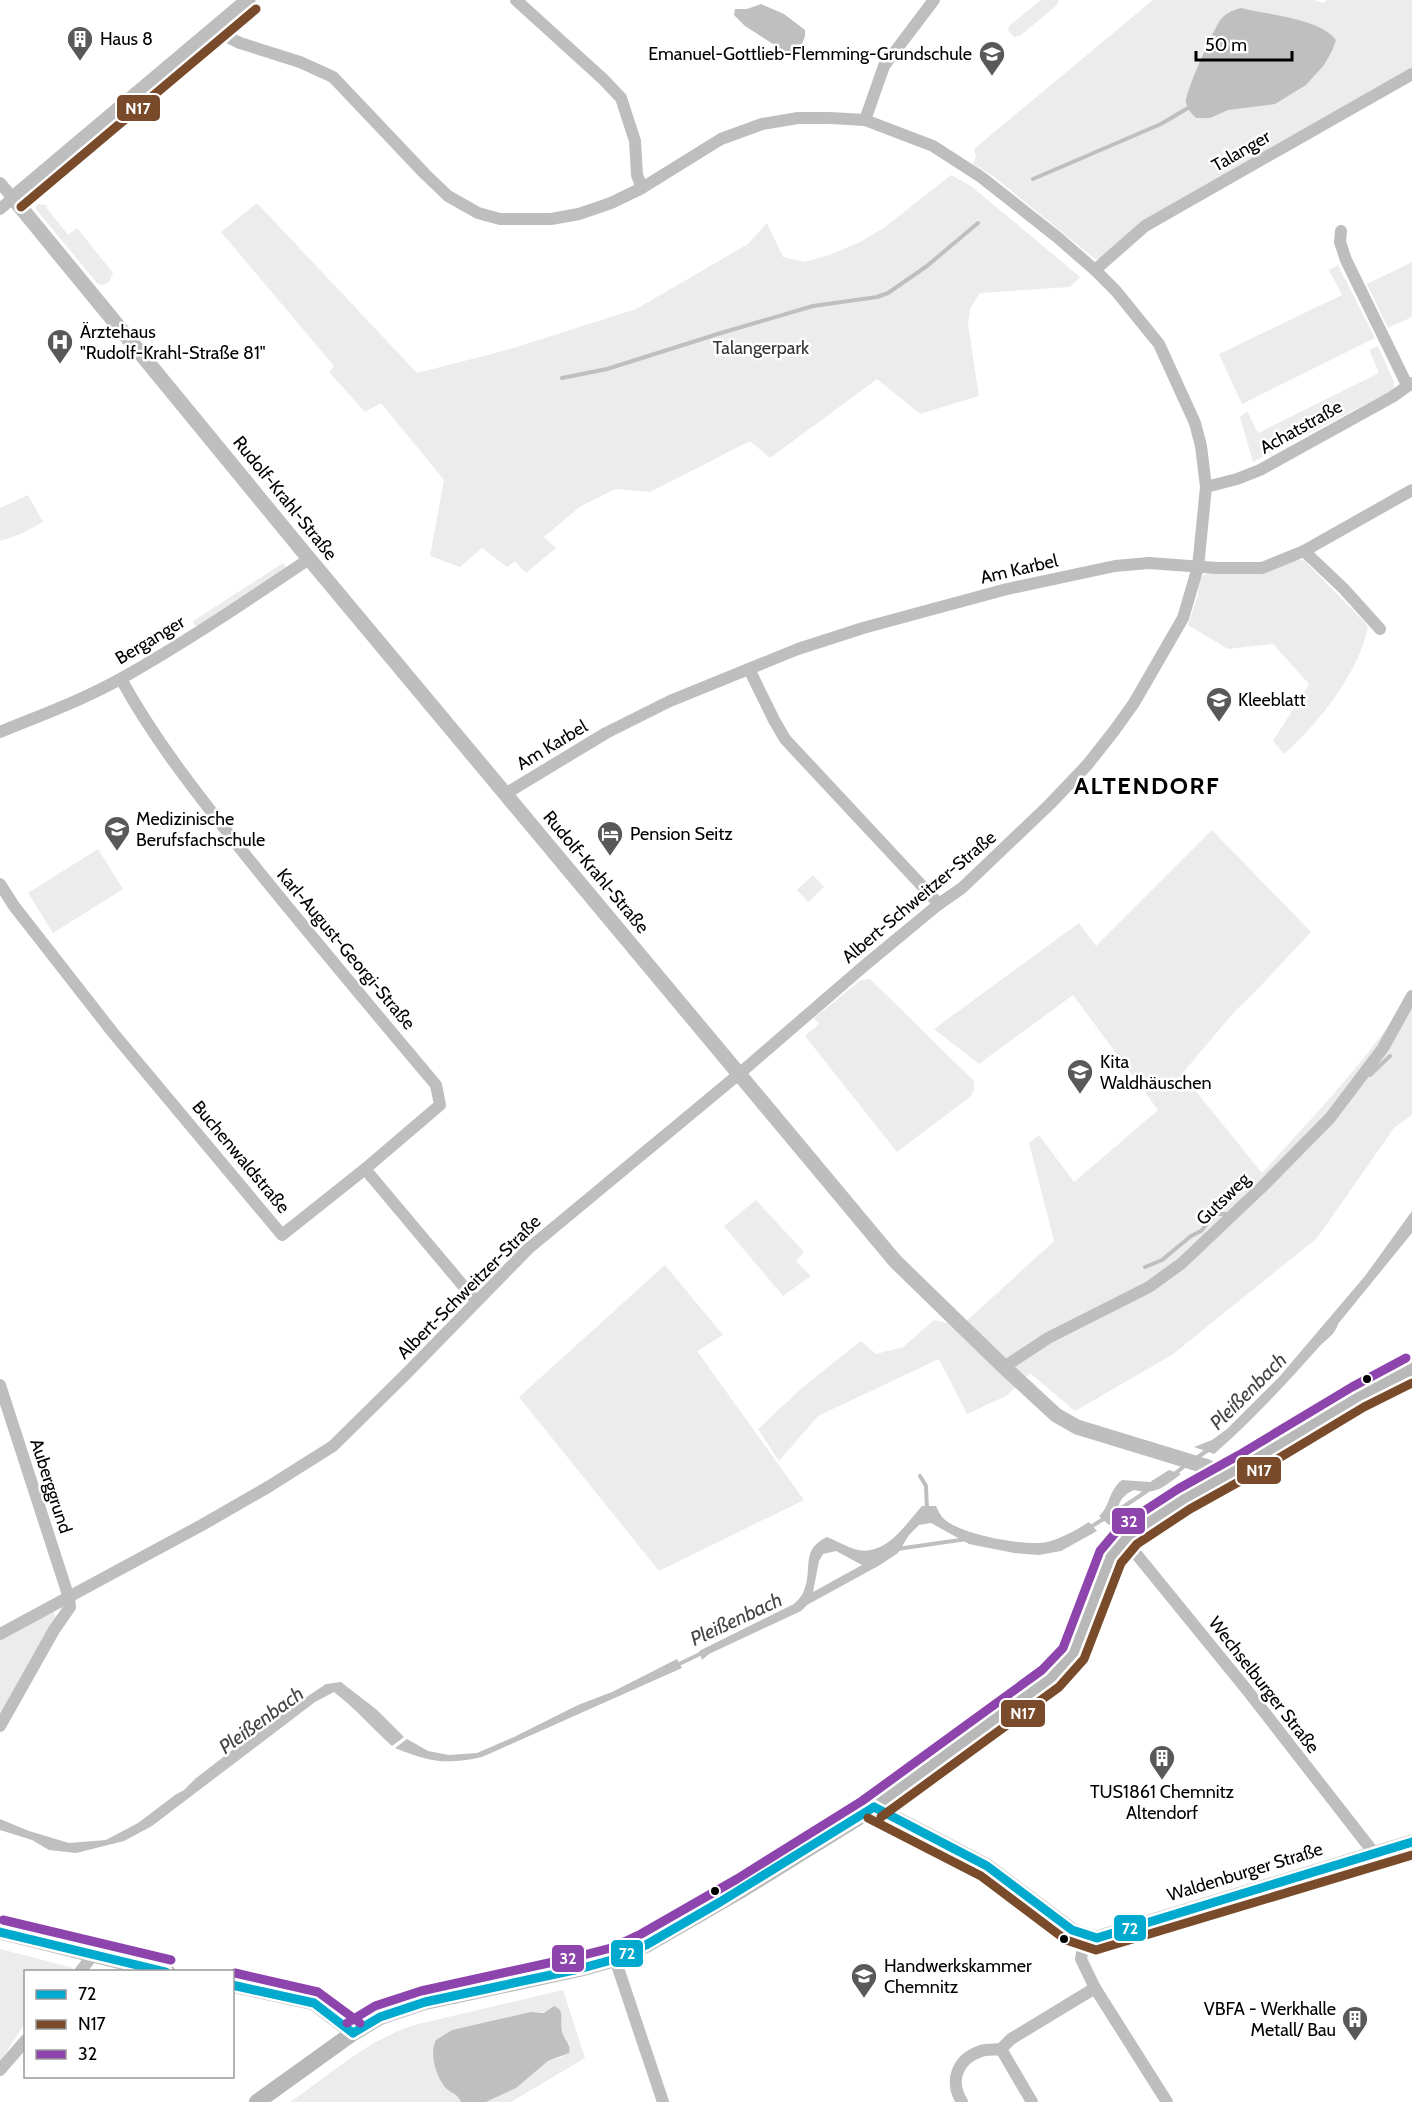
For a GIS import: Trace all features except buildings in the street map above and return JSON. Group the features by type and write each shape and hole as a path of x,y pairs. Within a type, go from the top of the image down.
{"main road":[{"path":"257,2102 353,2032 380,2017 425,2002 579,1969 615,1959 646,1945 726,1899 874,1807 1050,1679 1062,1667 1073,1654 1111,1557 1124,1539 1212,1474 1412,1369"}],"street":[{"path":"0,208 6,195 248,0"},
{"path":"516,0 603,78 621,98 630,119 635,141 637,175 642,188"},
{"path":"865,120 884,66 934,0"},
{"name":"Albert-Schweitzer-Straße","path":"0,1634 268,1487 333,1446 405,1376 528,1249 739,1074 856,972 962,888 1039,816 1094,756 1134,703 1183,618 1198,567 1206,487 1195,423 1160,346 1116,291 1095,270 981,177 933,146 865,120 798,118 762,124 721,139 642,188 611,203 579,214 551,219 500,219 478,213 448,196 333,77 300,62 240,43 213,30"},
{"name":"Talanger","path":"1095,270 1145,226 1412,74"},
{"path":"0,183 6,195"},
{"name":"Rudolf-Krahl-Straße","path":"6,195 895,1261 1056,1416 1077,1427 1175,1457 1212,1474"},
{"name":"Achatstraße","path":"1206,487 1260,470 1392,397 1409,384 1346,260 1340,242 1341,231"},
{"name":"Am Karbel","path":"505,794 606,733 670,701 749,669 863,628 1007,589 1115,566 1149,563 1198,567 1262,568 1304,551 1412,490"},
{"path":"1304,551 1344,589 1380,629"},
{"name":"Berganger","path":"0,732 78,700 121,679 211,624 309,559"},
{"path":"749,669 785,739 939,904"},
{"name":"Karl-August-Georgi-Straße","path":"121,679 131,698 192,788 303,926 436,1085 440,1105 365,1169"},
{"name":"Buchenwaldstraße","path":"0,884 14,906 114,1034 282,1235 365,1169"},
{"name":"Gutsweg","path":"1004,1367 1048,1338 1149,1287 1182,1263 1262,1187 1329,1118 1383,1048 1412,996"},
{"path":"365,1169 476,1301"},
{"name":"Auberggrund","path":"0,1385 69,1598"},
{"name":"Wechselburger Straße","path":"1124,1539 1374,1853"},
{"path":"0,1726 54,1630 70,1607 69,1598"},
{"path":"874,1807 987,1866 1072,1930 1085,1935 1081,1959 1095,1988 1167,2102"},
{"name":"Waldenburger Straße","path":"1085,1935 1097,1938 1412,1842"},
{"path":"0,1932 92,1956 162,1970"},
{"path":"81,1970 92,1956"},
{"path":"615,1959 663,2102"},
{"path":"234,1985 314,2003 353,2032"},
{"path":"962,2102 957,2094 954,2080 959,2066 982,2051 1001,2049 1011,2039 1095,1988"},
{"path":"0,2070 24,2042"},
{"path":"1001,2049 1032,2102"}],"green space":[{"path":"1041,0 1059,0 1057,5 1021,35 1014,37 1008,30 1010,25"},
{"path":"1153,0 1314,0 1323,3 1327,0 1412,0 1412,71 1104,258 1095,259 993,176 973,164 976,157 974,149"},
{"name":"Talangerpark","path":"951,175 971,186 1080,277 1070,287 980,293 970,309 968,324 979,396 920,414 877,379 770,458 750,441 650,492 615,489 581,506 544,537 556,548 526,573 515,561 507,567 482,548 460,567 430,556 444,480 381,403 365,412 329,372 334,366 221,232 257,203 417,373 507,350 636,309 748,244 767,223 783,257 805,262 832,254 860,242 885,227"},
{"path":"39,204 48,205 46,207 68,235 77,228 113,273 109,282 104,285 98,284 35,208"},
{"path":"1412,262 1412,317 1388,328 1367,284"},
{"path":"1338,265 1375,338 1242,404 1219,354 1342,295 1329,270"},
{"path":"1378,346 1394,382 1394,387 1389,392 1253,462 1240,417 1247,411 1258,433 1379,373 1369,350"},
{"path":"28,495 43,522 21,534 0,541 0,508"},
{"path":"1304,560 1368,626 1363,644 1347,679 1323,713 1284,754 1273,741 1309,684 1273,644 1228,649 1188,625 1198,594 1200,578 1207,573"},
{"path":"283,563 286,567 270,580 195,626 193,621"},
{"path":"1212,830 1311,932 1234,1012 1182,1074 1262,1173 1360,1063 1412,992 1412,1115 1394,1128 1317,1238 1172,1355 1075,1411 1030,1373 1006,1396 967,1414 939,1359 818,1416 779,1461 758,1429 804,1386 861,1341 876,1354 903,1347 934,1320 961,1326 1054,1241 1029,1143 1039,1135 1074,1182 1158,1110 1073,995 979,1064 934,1029 1079,923 1096,946"},
{"path":"98,849 123,889 53,933 28,893"},
{"path":"813,875 824,887 808,902 797,890"},
{"path":"870,979 974,1081 971,1096 897,1152 805,1036 819,1024 814,1018 861,980"},
{"path":"756,1200 804,1252 796,1261 811,1276 783,1296 724,1226"},
{"path":"665,1265 723,1335 697,1351 804,1500 659,1571 519,1397"},
{"path":"53,1610 56,1618 0,1716 0,1638"},
{"path":"0,1949 74,1968 72,1970 24,1970 24,2025 0,2062"},
{"path":"563,1990 585,2058 511,2102 486,2102 516,2088 548,2061 562,2057 570,2045 562,2030 561,2013 538,2012 452,2030 434,2044 438,2075 444,2086 461,2102 290,2102 364,2049 414,2025"}],"shaded area":[{"path":"761,4 784,14 805,30 801,47 789,52 784,51 745,26 734,15 735,9 747,9"},
{"path":"1241,8 1292,18 1319,27 1336,40 1332,51 1324,65 1306,85 1275,104 1228,110 1210,118 1196,118 1188,109 1186,102 1195,74 1221,19"},
{"path":"1412,1211 1412,1233 1338,1324 1333,1334 1255,1416 1214,1454 1194,1447 1212,1440 1227,1429 1280,1376 1365,1276"},
{"path":"1169,1470 1181,1474 1154,1491 1134,1490 1126,1495 1119,1504 1116,1518 1109,1525 1099,1516 1117,1484 1122,1480 1150,1482"},
{"path":"922,1506 936,1506 943,1518 962,1529 1009,1541 1047,1542 1069,1534 1089,1522 1097,1531 1061,1551 1039,1555 1014,1553 969,1544 931,1523 919,1525 909,1535 898,1553 880,1565 807,1605 801,1611 709,1654 702,1660 699,1651 795,1603 803,1593 810,1554 818,1542 827,1537 858,1550 878,1548 902,1530","holes":["836,1551 862,1565 813,1592 819,1561 823,1554"]},
{"path":"677,1659 682,1668 482,1757 458,1761 438,1761 395,1748 407,1739 428,1751 449,1755 477,1753 578,1705 612,1692"},
{"path":"341,1682 377,1710 404,1737 392,1746 334,1692 315,1702 152,1826 124,1841 76,1853 49,1850 32,1840 0,1830 0,1819 29,1831 69,1843 106,1840 138,1823 184,1790 263,1726 326,1684"},
{"path":"554,2006 561,2011 562,2031 569,2045 569,2053 548,2061 516,2088 486,2102 461,2102 444,2086 434,2064 433,2051 436,2040 452,2030 531,2012 544,2013"}],"waterway":[{"path":"1033,179 1161,124 1188,108"},
{"path":"562,378 607,369 813,306 877,297 888,293 927,266 978,223"},
{"path":"1370,1075 1390,1056"},
{"path":"1145,1267 1162,1260 1191,1236 1201,1231 1216,1214 1230,1214"},
{"name":"Pleißenbach","path":"1195,1459 1208,1450"},
{"name":"Pleißenbach","path":"1173,1475 1186,1465"},
{"path":"920,1476 926,1486 927,1510"},
{"path":"1114,1513 1147,1491"},
{"name":"Pleißenbach","path":"1089,1528 1105,1518"},
{"path":"897,1549 967,1539"},
{"name":"Pleißenbach","path":"675,1666 704,1652"}],"transit line":[{"name":"N17","path":"21,207 256,9"},
{"name":"32","path":"347,2023 375,2006 421,1991 611,1948 641,1934 737,1879 862,1801 1042,1670 1063,1648 1100,1551 1121,1526 1178,1489 1406,1358"},
{"name":"N17","path":"881,1817 1059,1687 1084,1659 1121,1563 1137,1544 1190,1509 1364,1407 1412,1383"},
{"name":"72","path":"874,1807 987,1866 1072,1930 1097,1938 1412,1842"},
{"name":"72","path":"353,2033 380,2017 425,2002 579,1969 615,1959 646,1945 720,1902 874,1807"},
{"name":"N17","path":"868,1818 981,1876 1066,1940 1096,1950 1412,1855"},
{"name":"32","path":"3,1920 171,1960"},
{"name":"72","path":"0,1932 158,1970"},
{"name":"32","path":"235,1973 318,1992 360,2023"},
{"name":"72","path":"234,1985 314,2003 353,2033"}],"place":[{"name":"Haus 8","path":"80,62"},
{"name":"Emanuel-Gottlieb-Flemming-Grundschule","path":"992,77"},
{"name":"Ärztehaus \"Rudolf-Krahl-Straße 81\"","path":"60,365"},
{"name":"Kleeblatt","path":"1219,723"},
{"name":"Medizinische Berufsfachschule","path":"117,852"},
{"name":"Pension Seitz","path":"610,857"},
{"name":"Kita Waldhäuschen","path":"1080,1095"},
{"name":"TUS1861 Chemnitz Altendorf","path":"1162,1781"},
{"name":"Handwerkskammer Chemnitz","path":"864,1999"},
{"name":"VBFA - Werkhalle Metall/ Bau","path":"1355,2042"}],"district":[{"name":"ALTENDORF","path":"1147,786"}]}
